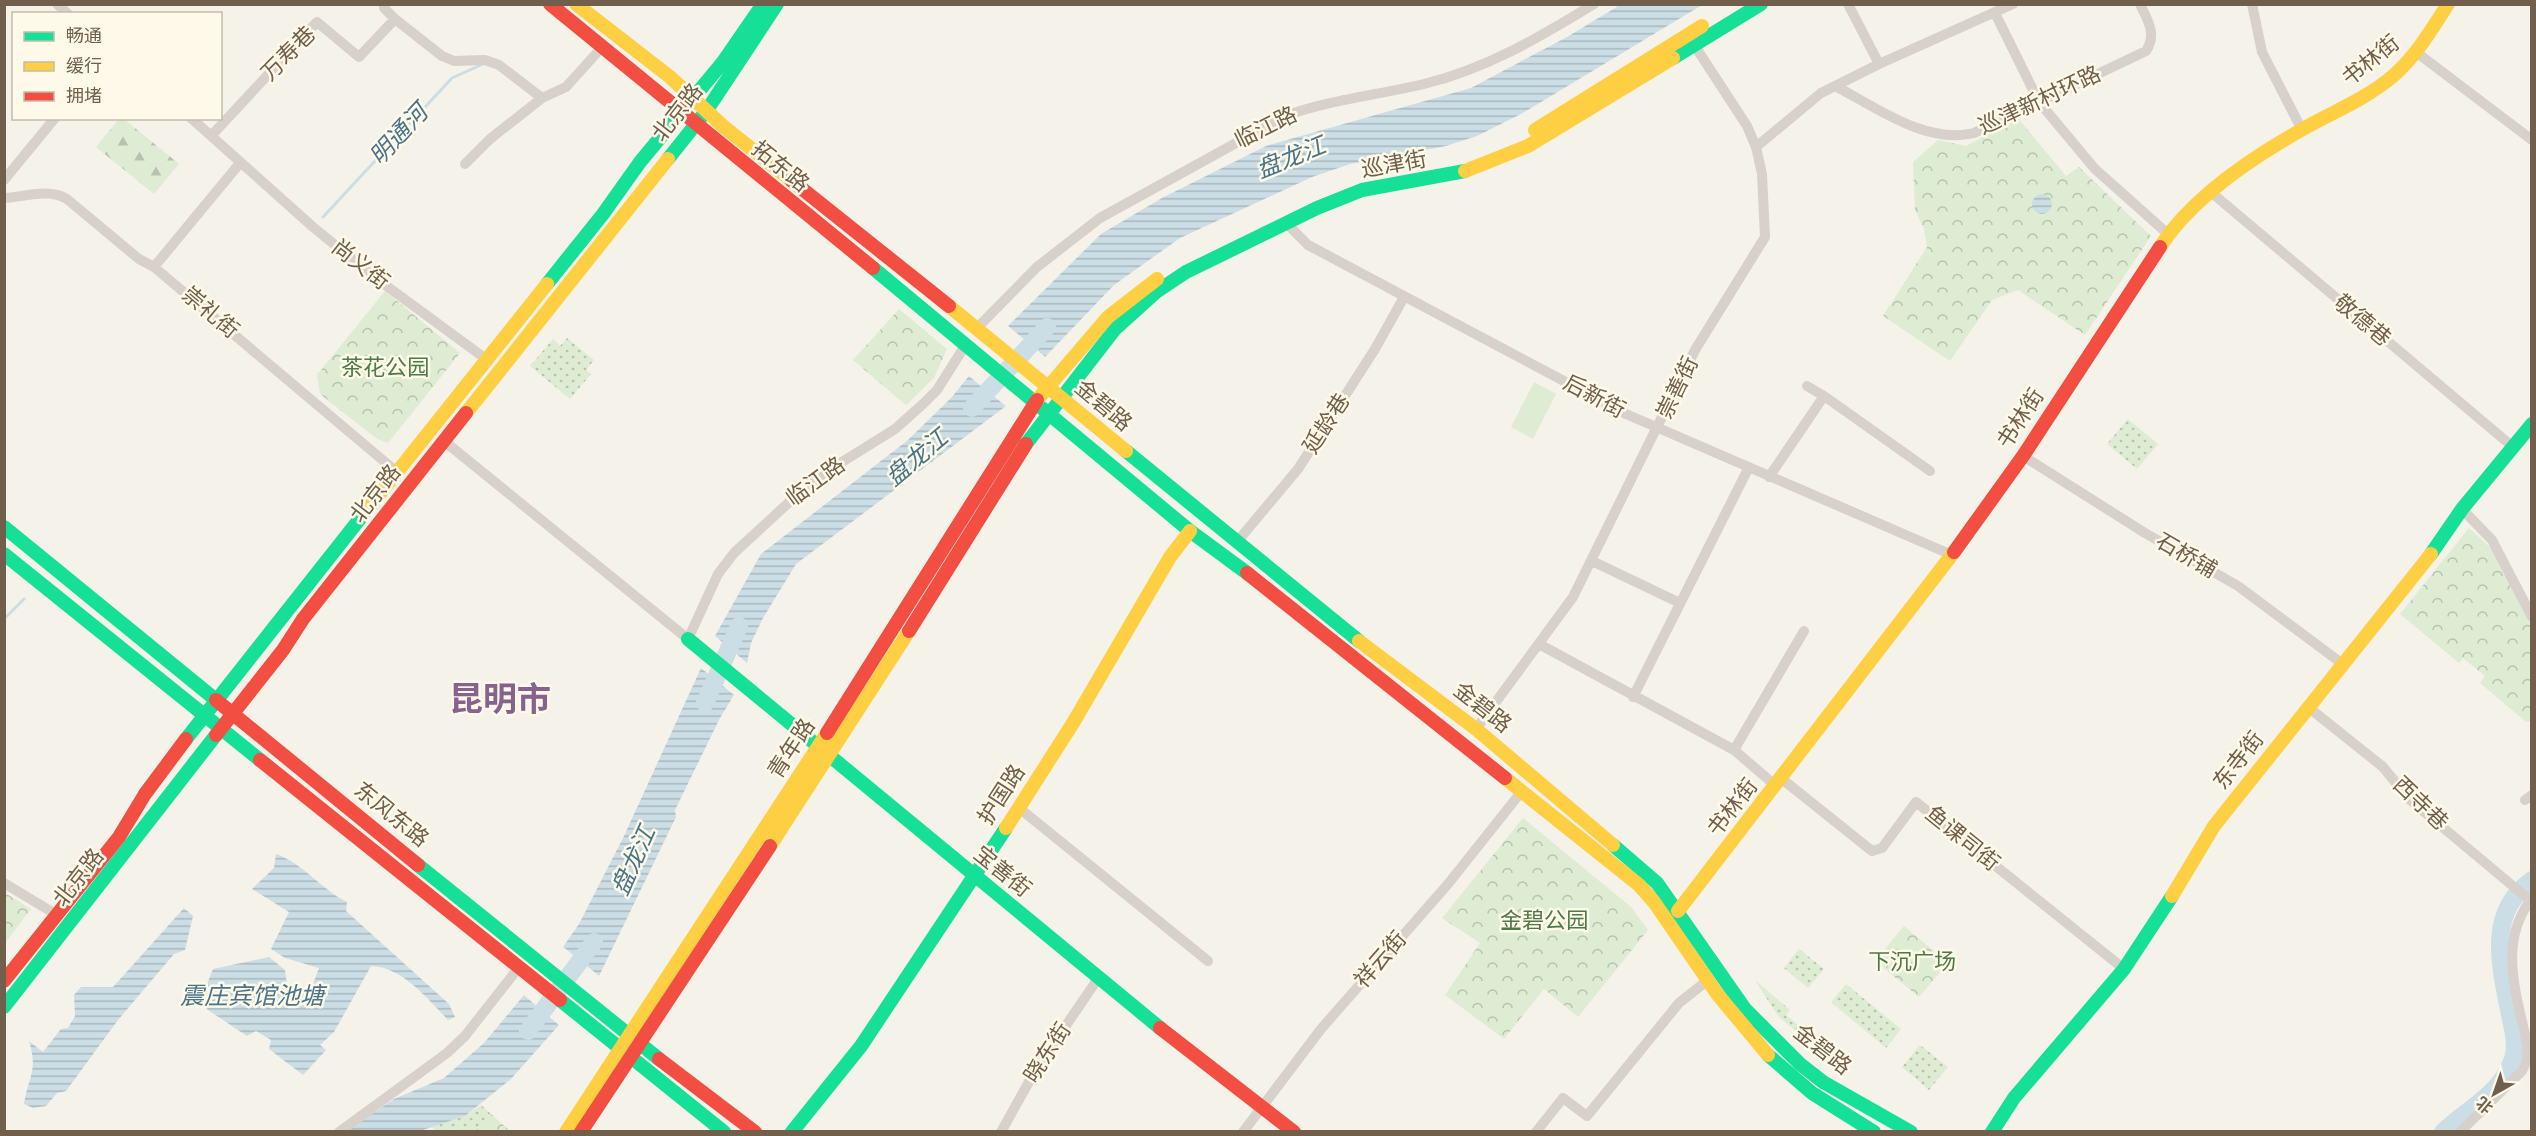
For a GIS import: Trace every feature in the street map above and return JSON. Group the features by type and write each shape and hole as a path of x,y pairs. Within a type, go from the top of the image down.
{"main road":[{"name":"拓东路","path":"550,4 985,359"},
{"name":"拓东路","path":"576,4 693,98 724,127 997,344"},
{"name":"北京路","path":"4,981 119,837 145,794 215,700 603,214 620,187 733,50 763,4"},
{"name":"北京路","path":"4,1007 444,441 707,110 777,4"},
{"name":"巡津街","path":"1060,397 1115,329 1156,291 1186,272 1362,190 1439,178 1498,160 1560,128 1690,40 1738,4"},
{"name":"巡津街","path":"1044,383 1126,300 1182,263 1313,198 1347,185 1370,178 1435,168 1499,148 1530,133 1690,40 1761,4"},
{"name":"书林街","path":"1678,911 1779,783 1952,555 2023,456 2168,234 2212,193 2302,130 2354,103 2383,83 2416,52 2448,4"},
{"name":"金碧路","path":"997,344 1236,543 1378,657 1476,729 1657,883 1745,1009 1800,1064 1823,1082 1911,1131"},
{"name":"金碧路","path":"985,359 1190,531 1639,885 1654,902 1739,1023 1792,1078 1837,1111 1874,1131"},
{"name":"青年路","path":"581,1131 632,1038 1036,402 1044,383"},
{"name":"青年路","path":"632,1038 832,754 1048,412 1060,397"},
{"name":"东寺街","path":"1992,1131 2014,1098 2124,969 2154,926 2214,826 2443,539 2462,509 2532,424"},
{"name":"东风东路","path":"4,527 632,1038 755,1131"},
{"name":"护国路","path":"792,1131 861,1046 1019,808 1073,723 1165,566 1190,531"},
{"name":"东风东路","path":"4,554 203,716 332,815 623,1053 724,1131"},
{"name":"宝善街","path":"688,639 832,754 973,876 1294,1131"},
{"name":"青年路","path":"566,1131 623,1053"}],"street":[{"path":"384,4 384,8 395,19 442,56 454,61 485,60 499,65 542,99"},
{"name":"临江路","path":"977,328 1037,267 1100,218 1285,116 1314,105 1424,84 1463,72 1502,57 1594,4"},
{"path":"1848,4 1879,64"},
{"path":"1756,147 1821,93 1879,64 2013,4"},
{"name":"巡津新村环路","path":"1835,86 1916,128 1945,136 1961,137 1974,133 2146,51 2152,41 2152,32 2140,4"},
{"path":"2252,4 2262,52 2302,130"},
{"path":"1995,14 2038,102 2095,169 2168,234"},
{"name":"万寿巷","path":"211,136 317,22 359,57 395,19"},
{"name":"崇善街","path":"1476,729 1573,597 1658,429 1695,350 1765,237 1762,174 1756,147 1747,126 1690,40"},
{"path":"465,164 490,139 542,99 566,87 603,46"},
{"path":"2416,52 2532,140"},
{"path":"4,180 53,120"},
{"name":"尚义街","path":"193,120 364,269 486,359"},
{"path":"154,267 240,163"},
{"name":"崇礼街","path":"4,198 45,193 60,195 140,259 154,267 398,473"},
{"name":"敬德巷","path":"2212,193 2513,447"},
{"name":"后新街","path":"1287,223 1308,244 1404,297 1658,429 1952,555"},
{"name":"延龄巷","path":"1236,543 1298,469 1375,349 1404,297"},
{"name":"临江路","path":"688,639 718,574 734,553 798,494 834,467 895,429 923,404 937,390 966,344"},
{"path":"1807,386 1930,471"},
{"path":"1769,477 1824,396"},
{"path":"444,441 688,639"},
{"name":"石桥铺","path":"2023,456 2145,533 2238,586 2344,665"},
{"path":"1633,697 1749,467"},
{"path":"2462,509 2492,540 2532,617"},
{"path":"1592,561 1680,603"},
{"path":"1734,750 1804,631"},
{"path":"1539,644 1734,750 1779,783"},
{"name":"西寺巷","path":"2308,707 2383,767 2410,800 2531,901"},
{"name":"鱼课司街","path":"1779,783 1872,851 1882,848 1916,802 2124,969"},
{"name":"祥云街","path":"1243,1131 1324,1025 1448,885 1522,791"},
{"path":"1019,808 1208,961"},
{"path":"4,883 57,915"},
{"path":"2460,1131 2522,1071 2527,1060 2528,1048 2510,960 2516,924 2531,901"},
{"path":"339,1131 447,1053 465,1036 519,967"},
{"name":"晓东街","path":"1001,1131 1035,1071 1099,978"},
{"path":"1536,1131 1563,1098 1587,1116 1679,1003 1708,980"}],"green space":[{"path":"2018,118 2066,176 2079,167 2151,236 2085,335 2018,290 1992,300 1950,361 1883,316 1927,247 1924,229 1915,210 1913,162 1938,140 1966,146"},
{"path":"118,120 125,120 179,164 154,194 96,147"},
{"name":"茶花公园","path":"385,291 460,353 388,443 377,439 320,394 317,375"},
{"path":"899,309 947,349 934,378 906,405 853,360"},
{"path":"567,338 594,360 586,370 591,374 570,399 530,366 553,339 560,346"},
{"path":"1534,382 1556,394 1533,439 1511,427"},
{"path":"2128,419 2158,444 2137,469 2107,444"},
{"path":"2469,528 2493,550 2531,625 2531,721 2526,722 2480,683 2485,676 2463,658 2459,663 2400,614"},
{"name":"金碧公园","path":"1523,818 1631,907 1648,930 1578,1017 1544,989 1504,1039 1445,995 1480,943 1442,918"},
{"path":"5,893 31,909 4,943"},
{"name":"下沉广场","path":"1904,926 1948,963 1919,997 1875,961"},
{"path":"1799,949 1824,969 1808,988 1784,968"},
{"path":"1755,980 1790,1010 1786,1015 1814,1038 1810,1043 1778,1016"},
{"path":"1846,984 1901,1029 1886,1048 1831,1002"},
{"path":"1920,1045 1948,1067 1929,1090 1902,1067"},
{"path":"481,1105 491,1114 475,1131 437,1131 431,1127 465,1116"},
{"path":"491,1114 510,1131 475,1131"}],"water":[{"path":"1620,5 1702,5 1521,114 1477,136 1446,146 1350,164 1312,177 1180,238 1114,285 1045,357 1008,326 1101,234 1162,198 1266,146 1471,88 1567,37"},
{"path":"2038,194 2046,194 2052,200 2052,208 2046,214 2038,214 2032,208 2032,200"},
{"path":"969,376 1006,406 796,564 763,618 751,643 747,663 715,636 761,554 908,440 952,397"},
{"path":"701,668 734,695 720,718 675,810 676,817 599,976 563,947 579,924 624,836"},
{"name":"震庄宾馆池塘","path":"276,854 295,864 347,902 346,911 449,1004 455,1017 448,1020 423,994 403,978 393,972 371,966 334,1032 320,1045 326,1050 303,1075 269,1049 271,1040 256,1031 247,1036 199,1004 213,969 269,957 285,970 288,993 310,992 319,968 285,958 271,949 289,912 252,889 274,868"},
{"path":"184,908 193,916 185,950 174,954 118,1020 66,1091 57,1093 46,1106 33,1108 24,1104 33,1066 29,1041 43,1052 61,1029 68,1028 75,1016 74,995 81,987 113,987"},
{"path":"524,995 559,1025 511,1079 465,1116 420,1131 345,1132 394,1099 444,1078 484,1043"}],"pier":[{"path":"1008,326 1045,357 1043,359 1006,328"},
{"path":"971,373 1008,404 1006,406 969,376"},
{"path":"563,947 599,976 597,978 561,950"},
{"path":"526,992 561,1023 559,1025 524,995"}],"waterway":[{"name":"明通河","path":"323,217 452,78 483,64"},
{"name":"盘龙江","path":"972,408 1047,327"},
{"name":"明通河","path":"4,619 24,599"},
{"name":"盘龙江","path":"705,703 739,626"},
{"path":"2443,1132 2490,1093 2499,1084 2511,1064 2515,1040 2503,979 2500,942 2507,908 2517,893 2532,880"},
{"name":"盘龙江","path":"528,1031 594,942"}],"traffic: fast":[{"path":"547,284 603,214 640,162 723,62 763,4"},
{"path":"668,159 707,110 777,4"},
{"path":"1673,58 1761,4"},
{"path":"1026,444 1115,329 1156,292 1186,272 1317,208 1362,190 1465,171"},
{"path":"873,268 1190,531 1247,573"},
{"path":"2431,554 2462,509 2532,424"},
{"path":"1126,451 1359,641"},
{"path":"186,739 370,506"},
{"path":"4,527 216,700"},
{"path":"4,554 260,760"},
{"path":"688,639 1160,1028"},
{"path":"4,1007 216,735"},
{"path":"792,1132 861,1046 1006,828"},
{"path":"1613,845 1657,883 1745,1009 1800,1064 1823,1082 1911,1132"},
{"path":"418,865 659,1059"},
{"path":"1992,1132 2014,1098 2124,969 2172,896"},
{"path":"560,1000 724,1132"},
{"path":"1768,1055 1812,1093 1874,1132"}],"traffic: slow":[{"path":"576,4 670,77 724,127 791,180"},
{"path":"2160,247 2173,229 2206,195 2243,166 2283,140 2361,98 2393,76 2416,51 2448,4"},
{"path":"1535,130 1702,26"},
{"path":"1465,171 1528,146 1673,58"},
{"path":"466,413 668,159"},
{"path":"1037,400 1108,317 1157,279"},
{"path":"370,506 547,284"},
{"path":"949,306 1126,451"},
{"path":"1006,828 1073,723 1170,557 1190,531"},
{"path":"1678,911 1954,552"},
{"path":"2172,896 2214,826 2431,554"},
{"path":"770,846 909,631"},
{"path":"1359,641 1476,729 1613,845"},
{"path":"566,1132 827,733"},
{"path":"1505,778 1639,885 1654,902 1718,995 1768,1055"}],"traffic: jam":[{"path":"550,4 873,268"},
{"path":"791,180 949,306"},
{"path":"1954,552 2023,456 2160,247"},
{"path":"827,733 1037,400"},
{"path":"216,735 283,650 303,619 466,413"},
{"path":"909,631 1026,444"},
{"path":"1247,573 1505,778"},
{"path":"216,700 418,865"},
{"path":"4,981 119,837 145,794 186,739"},
{"path":"260,760 560,1000"},
{"path":"581,1132 770,846"},
{"path":"1160,1028 1294,1132"},
{"path":"659,1059 755,1132"}],"district":[{"name":"昆明市","path":"500,700"}]}
